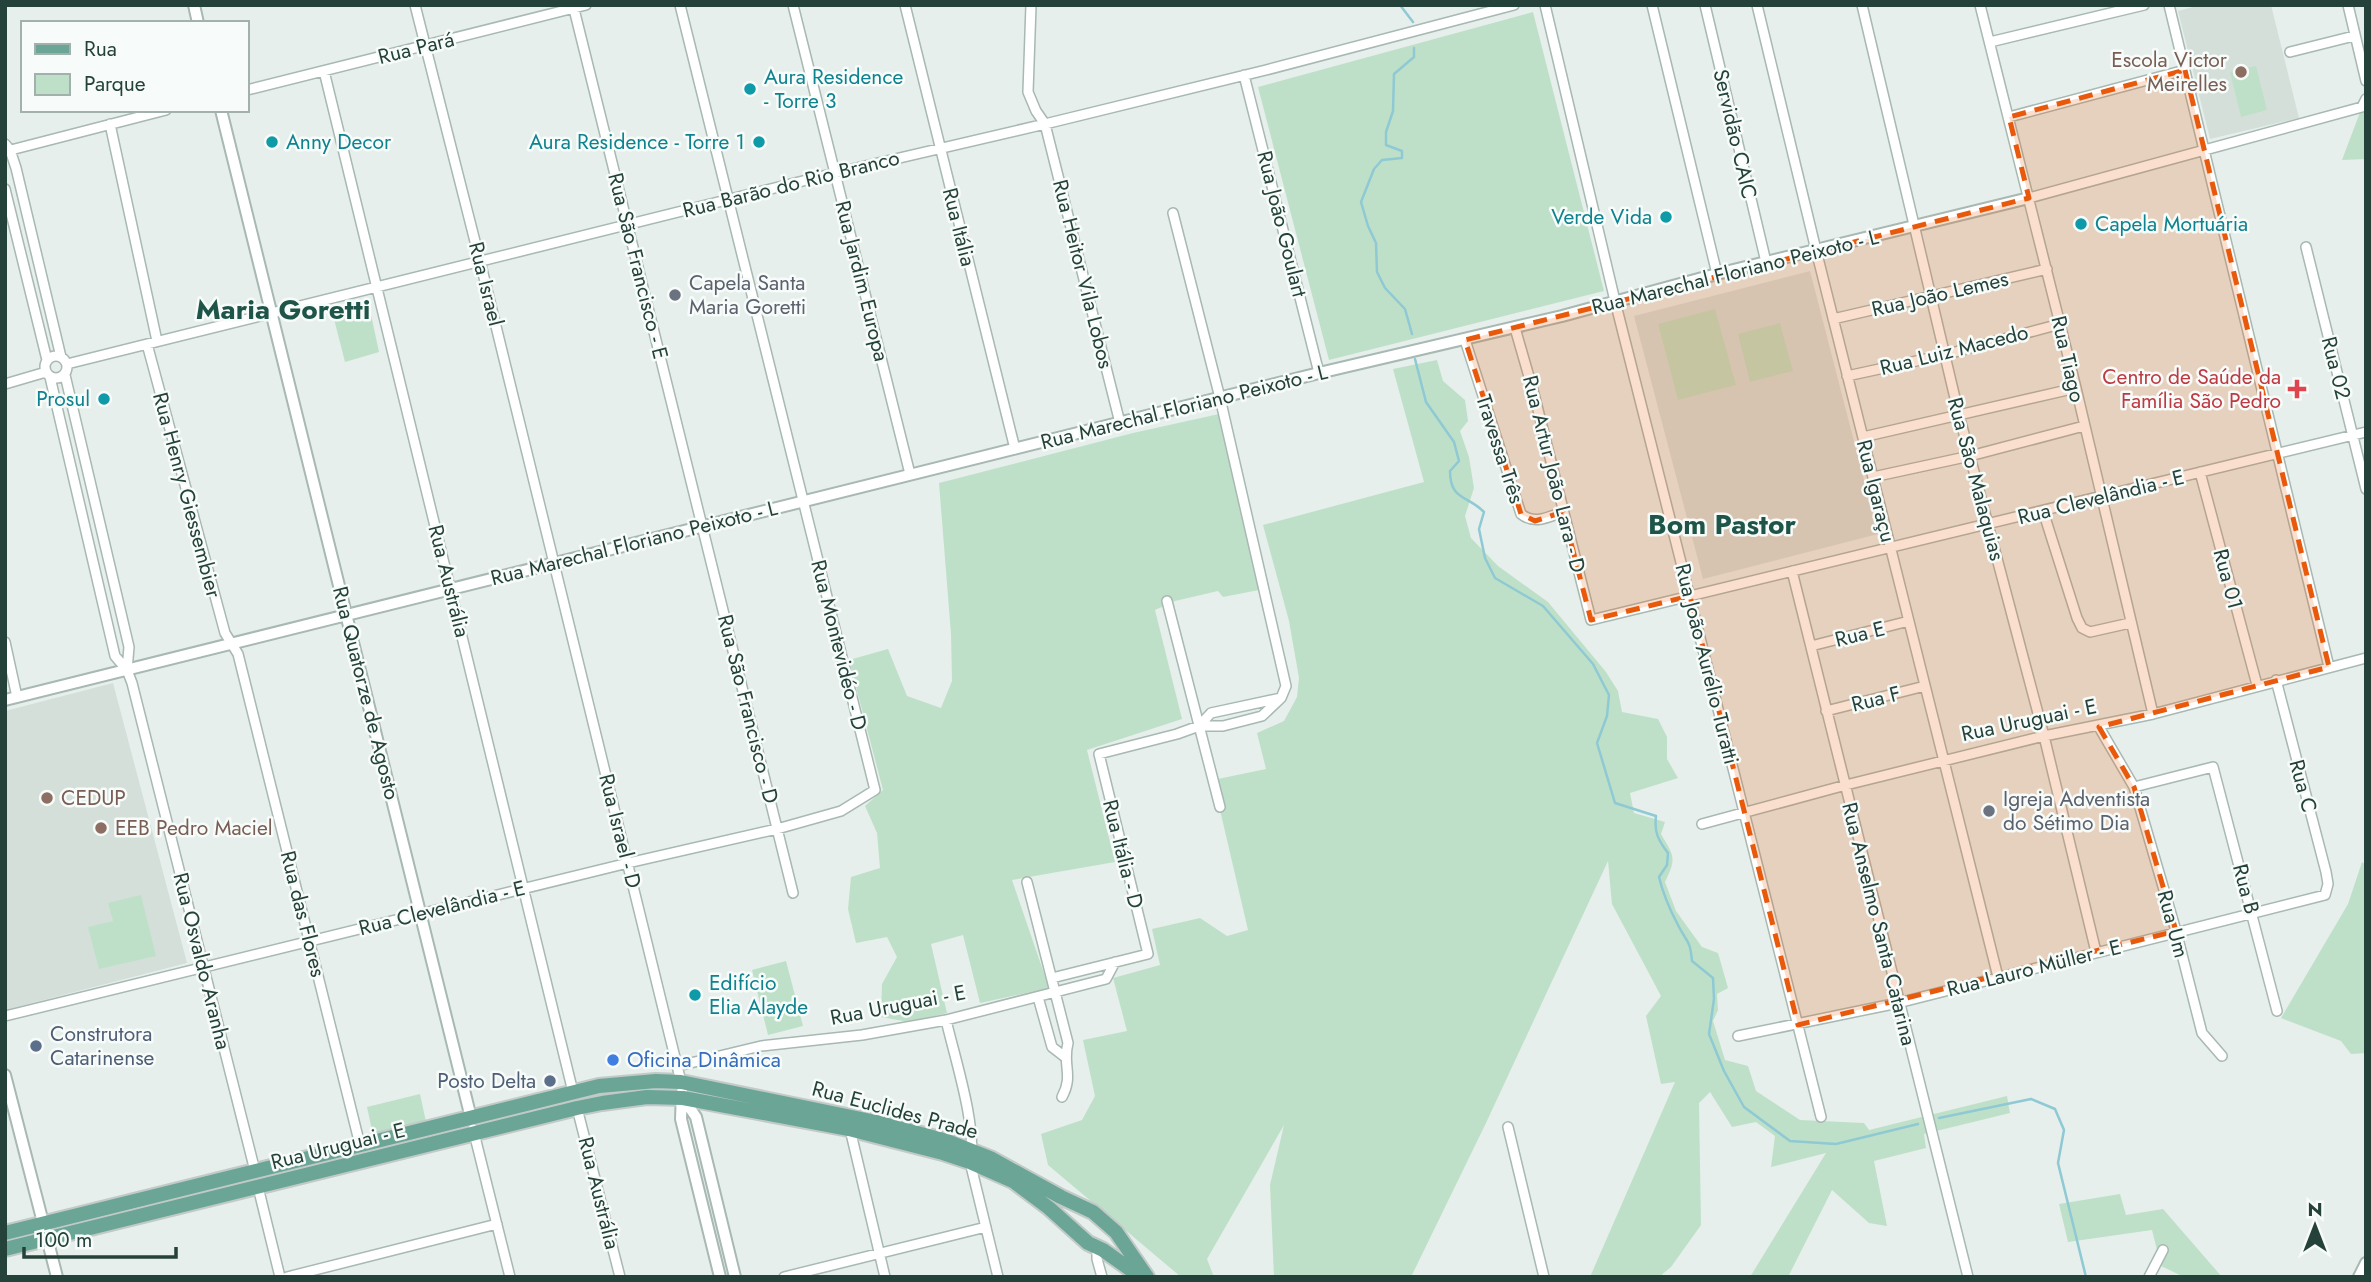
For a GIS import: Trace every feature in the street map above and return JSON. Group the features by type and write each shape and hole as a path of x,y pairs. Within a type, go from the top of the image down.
{"main road":[{"name":"Rua Uruguai - E","path":"5,1233 573,1092 626,1083 681,1082"},
{"name":"Rua Euclides Prade","path":"681,1082 850,1123 1002,1164 1093,1212 1119,1236 1147,1277"},
{"name":"Rua Uruguai - E","path":"5,1249 577,1108 625,1099 683,1098"},
{"name":"Rua Euclides Prade","path":"683,1098 850,1123"},
{"name":"Rua Euclides Prade","path":"971,1156 1013,1181 1070,1227 1142,1277"},
{"path":"1070,1227 1068,1219 1073,1211 1086,1209"},
{"path":"1100,1249 1116,1249 1119,1236"}],"street":[{"name":"Rua Israel","path":"415,5 554,564"},
{"name":"Rua Pará","path":"248,90 586,5"},
{"name":"Rua Montevidéo - D","path":"680,5 874,790"},
{"name":"Rua Jardim Europa","path":"793,5 910,474"},
{"name":"Rua Itália","path":"905,5 1015,449"},
{"name":"Rua Heitor Vila Lobos","path":"1031,5 1028,92 1045,124 1120,423"},
{"name":"Rua Barão do Rio Branco","path":"64,360 152,342 728,199 1045,124 1514,5"},
{"name":"Rua João Aurélio Turatti","path":"1545,5 1615,302 1821,1117"},
{"path":"1652,5 1717,274"},
{"name":"Servidão CAIC","path":"1705,5 1766,262"},
{"name":"Rua Igaraçu","path":"1758,5 1847,376 1998,977"},
{"name":"Rua São Malaquias","path":"1862,5 1944,355 2044,736 2096,952"},
{"name":"Rua Tiago","path":"1980,5 2047,269 2153,714"},
{"path":"1990,42 2144,5"},
{"path":"2169,5 2329,667"},
{"path":"2348,5 2366,81"},
{"name":"Rua São Francisco - E","path":"573,7 703,526"},
{"path":"2290,52 2354,36"},
{"path":"2009,117 2185,70"},
{"name":"Rua Austrália","path":"324,71 573,1092"},
{"name":"Rua João Goulart","path":"1244,75 1319,373"},
{"name":"Rua Marechal Floriano Peixoto - L","path":"5,700 1319,373 1515,328 1717,274 2029,198 2364,103"},
{"path":"5,384 48,375 60,378 65,375 64,360 24,201 7,148 158,112"},
{"name":"Rua Quatorze de Agosto","path":"222,112 510,1277"},
{"name":"Rua Henry Giessembier","path":"110,124 152,342 225,634 232,644"},
{"path":"5,190 47,360 44,367 48,375"},
{"path":"9,205 24,201"},
{"path":"1172,213 1220,398 1286,685 1281,698 1262,716 1223,726 1199,726"},
{"name":"Rua 02","path":"2306,247 2366,489"},
{"path":"21,256 36,253"},
{"name":"Rua João Lemes","path":"1833,319 2047,269"},
{"path":"35,312 50,309"},
{"name":"Rua Luiz Macedo","path":"1847,376 1944,355 2060,324"},
{"name":"Rua Artur João Lara - D","path":"1515,328 1538,406 1591,620"},
{"name":"Travessa Três","path":"1465,340 1521,514 1528,520 1535,521 1563,512"},
{"path":"47,360 51,357 64,360"},
{"name":"Rua Osvaldo Aranha","path":"48,375 115,656 127,670"},
{"name":"Rua Osvaldo Aranha","path":"65,375 130,648 127,670 254,1171"},
{"path":"1863,437 2076,388"},
{"path":"1873,477 1970,456 2084,426"},
{"name":"Rua Clevelândia - E","path":"1591,620 2366,432"},
{"name":"Rua 01","path":"2200,472 2257,685"},
{"path":"2043,511 2082,628 2090,632 2130,623"},
{"path":"85,530 101,526"},
{"name":"Rua São Francisco - D","path":"703,526 793,893"},
{"name":"Rua Israel - D","path":"554,564 678,1066 683,1098 681,1119 720,1277"},
{"name":"Rua Anselmo Santa Catarina","path":"1792,571 1968,1277"},
{"path":"1167,601 1220,807"},
{"name":"Rua E","path":"1811,646 1909,621"},
{"path":"5,642 18,697"},
{"name":"Rua das Flores","path":"232,644 238,654 360,1145"},
{"name":"Rua Uruguai - E","path":"1702,824 1846,785 2044,736 2153,714 2366,658"},
{"name":"Rua C","path":"2276,680 2326,872 2327,891"},
{"name":"Rua F","path":"1826,711 1925,686"},
{"path":"1199,726 1211,713 1281,698"},
{"name":"Rua Itália - D","path":"1148,954 1099,754 1199,726"},
{"name":"Rua Um","path":"2099,727 2134,787 2176,931 2202,1034 2222,1056"},
{"name":"Rua B","path":"2134,787 2213,767 2277,1011"},
{"name":"Rua Clevelândia - E","path":"5,1016 776,828 841,811 874,790"},
{"path":"1027,882 1068,1043 1065,1057 1069,1081 1062,1097"},
{"name":"Rua Lauro Müller - E","path":"1738,1036 1898,1003 2325,895 2327,891"},
{"name":"Rua Uruguai - E","path":"1052,978 1148,954"},
{"name":"Rua Uruguai - E","path":"678,1066 761,1046 862,1035 946,1020 1106,979 1115,962"},
{"path":"1038,997 1052,1047 1065,1057"},
{"path":"946,1020 971,1129 971,1156 998,1277"},
{"path":"1052,1047 1068,1043"},
{"path":"5,1075 57,1277"},
{"name":"Rua Israel - D","path":"683,1098 696,1117 735,1277"},
{"name":"Rua Austrália","path":"577,1108 620,1277"},
{"path":"850,1123 885,1277"},
{"path":"1507,1128 1544,1277"},
{"path":"258,1187 280,1277"},
{"path":"287,1277 497,1224"},
{"path":"784,1277 986,1227"},
{"path":"1100,1249 1097,1259 1102,1277"},
{"path":"2149,1277 2163,1250"},
{"path":"2359,1277 2366,1263"}],"highlighted area":[{"path":"2185,70 2329,667 2099,727 2134,787 2176,931 1798,1025 1690,596 1591,620 1563,512 1535,521 1521,514 1465,340 2029,198 2009,117"}],"shaded area":[{"name":"Escola Victor Meirelles","path":"2200,5 2271,5 2299,118 2210,139 2178,11"},
{"path":"1810,271 1878,534 1703,579 1634,316"},
{"name":"EEB Pedro Maciel","path":"113,683 187,963 5,1010 5,711"}],"green space":[{"path":"1533,12 1604,291 1329,360 1258,87"},
{"path":"2256,66 2267,110 2241,117 2230,72"},
{"path":"2366,99 2366,159 2342,160 2362,107"},
{"path":"1715,309 1736,385 1678,400 1658,324"},
{"path":"370,310 379,352 345,362 334,319"},
{"path":"1780,323 1793,371 1750,382 1738,334"},
{"path":"1437,360 1443,381 1465,400 1468,421 1460,431 1469,457 1474,488 1465,516 1471,538 1498,566 1548,602 1606,672 1618,691 1622,712 1658,719 1667,737 1667,759 1678,778 1630,793 1634,813 1665,822 1661,834 1671,853 1672,862 1665,882 1676,911 1702,947 1718,953 1728,988 1717,994 1718,1010 1713,1021 1725,1060 1748,1066 1756,1091 1800,1120 1864,1123 1869,1130 2007,1096 2010,1113 1924,1134 1926,1148 1874,1161 1887,1226 1869,1223 1832,1190 1788,1277 1750,1277 1826,1153 1771,1167 1775,1136 1756,1122 1732,1127 1710,1092 1699,1103 1701,1225 1671,1267 1659,1277 1590,1277 1675,1082 1661,1084 1646,1016 1661,996 1612,904 1608,861 1411,1277 1274,1277 1270,1185 1284,1125 1207,1259 1214,1277 1181,1277 1048,1165 1041,1134 1082,1120 1095,1096 1083,1040 1127,1031 1113,978 1160,965 1152,929 1200,918 1227,936 1248,930 1213,780 1266,769 1257,733 1284,721 1297,697 1299,678 1289,621 1263,525 1424,482 1393,369"},
{"path":"1219,414 1259,590 1223,597 1218,591 1175,601 1155,610 1182,719 1087,750 1115,862 1012,880 1049,988 980,1003 963,935 931,944 947,1013 909,1022 881,1017 882,984 897,957 887,937 856,943 848,909 851,877 880,868 877,833 865,806 883,790 849,660 888,649 907,696 941,708 952,681 939,483 1133,433"},
{"path":"2362,862 2366,865 2366,1053 2351,1054 2341,1041 2281,1018 2348,904"},
{"path":"141,895 156,956 99,969 88,927 113,921 108,903"},
{"path":"786,961 803,1026 768,1035 752,970"},
{"path":"420,1094 426,1122 373,1135 367,1107"},
{"path":"2120,1194 2126,1215 2163,1209 2222,1277 2184,1277 2161,1266 2152,1230 2068,1242 2059,1204"}],"waterway":[{"path":"1400,5 1413,22"},
{"path":"1412,334 1405,309 1385,288 1377,272 1376,243 1361,202 1374,169 1382,160 1402,158 1402,151 1386,145 1386,132 1393,111 1394,74 1414,57 1414,48"},
{"path":"1415,359 1426,402 1454,442 1459,461 1450,471 1453,487 1484,512 1479,529 1485,558 1495,578 1543,606 1593,664 1609,695 1607,716 1597,743 1615,803 1656,816 1658,836 1668,853 1667,865 1659,877 1672,914 1689,945 1692,961 1713,978 1714,999 1709,1034 1724,1071 1744,1107 1790,1141 1836,1144 1918,1124"},
{"path":"1939,1118 2031,1099 2055,1109 2064,1130 2058,1163 2086,1277"}],"place":[{"name":"Escola Victor Meirelles","path":"2241,72"},
{"name":"Aura Residence - Torre 3","path":"750,89"},
{"name":"Anny Decor","path":"272,142"},
{"name":"Aura Residence - Torre 1","path":"759,142"},
{"name":"Verde Vida","path":"1666,217"},
{"name":"Capela Mortuária","path":"2081,224"},
{"name":"Capela Santa Maria Goretti","path":"675,295"},
{"name":"Centro de Saúde da Família São Pedro","path":"2297,389"},
{"name":"Prosul","path":"104,399"},
{"name":"CEDUP","path":"47,798"},
{"name":"Igreja Adventista do Sétimo Dia","path":"1989,811"},
{"name":"EEB Pedro Maciel","path":"101,828"},
{"name":"Edifício Elia Alayde","path":"695,995"},
{"name":"Construtora Catarinense","path":"36,1046"},
{"name":"Oficina Dinâmica","path":"613,1060"},
{"name":"Posto Delta","path":"550,1081"}],"district":[{"name":"Maria Goretti","path":"283,309"},
{"name":"Bom Pastor","path":"1722,524"}]}
